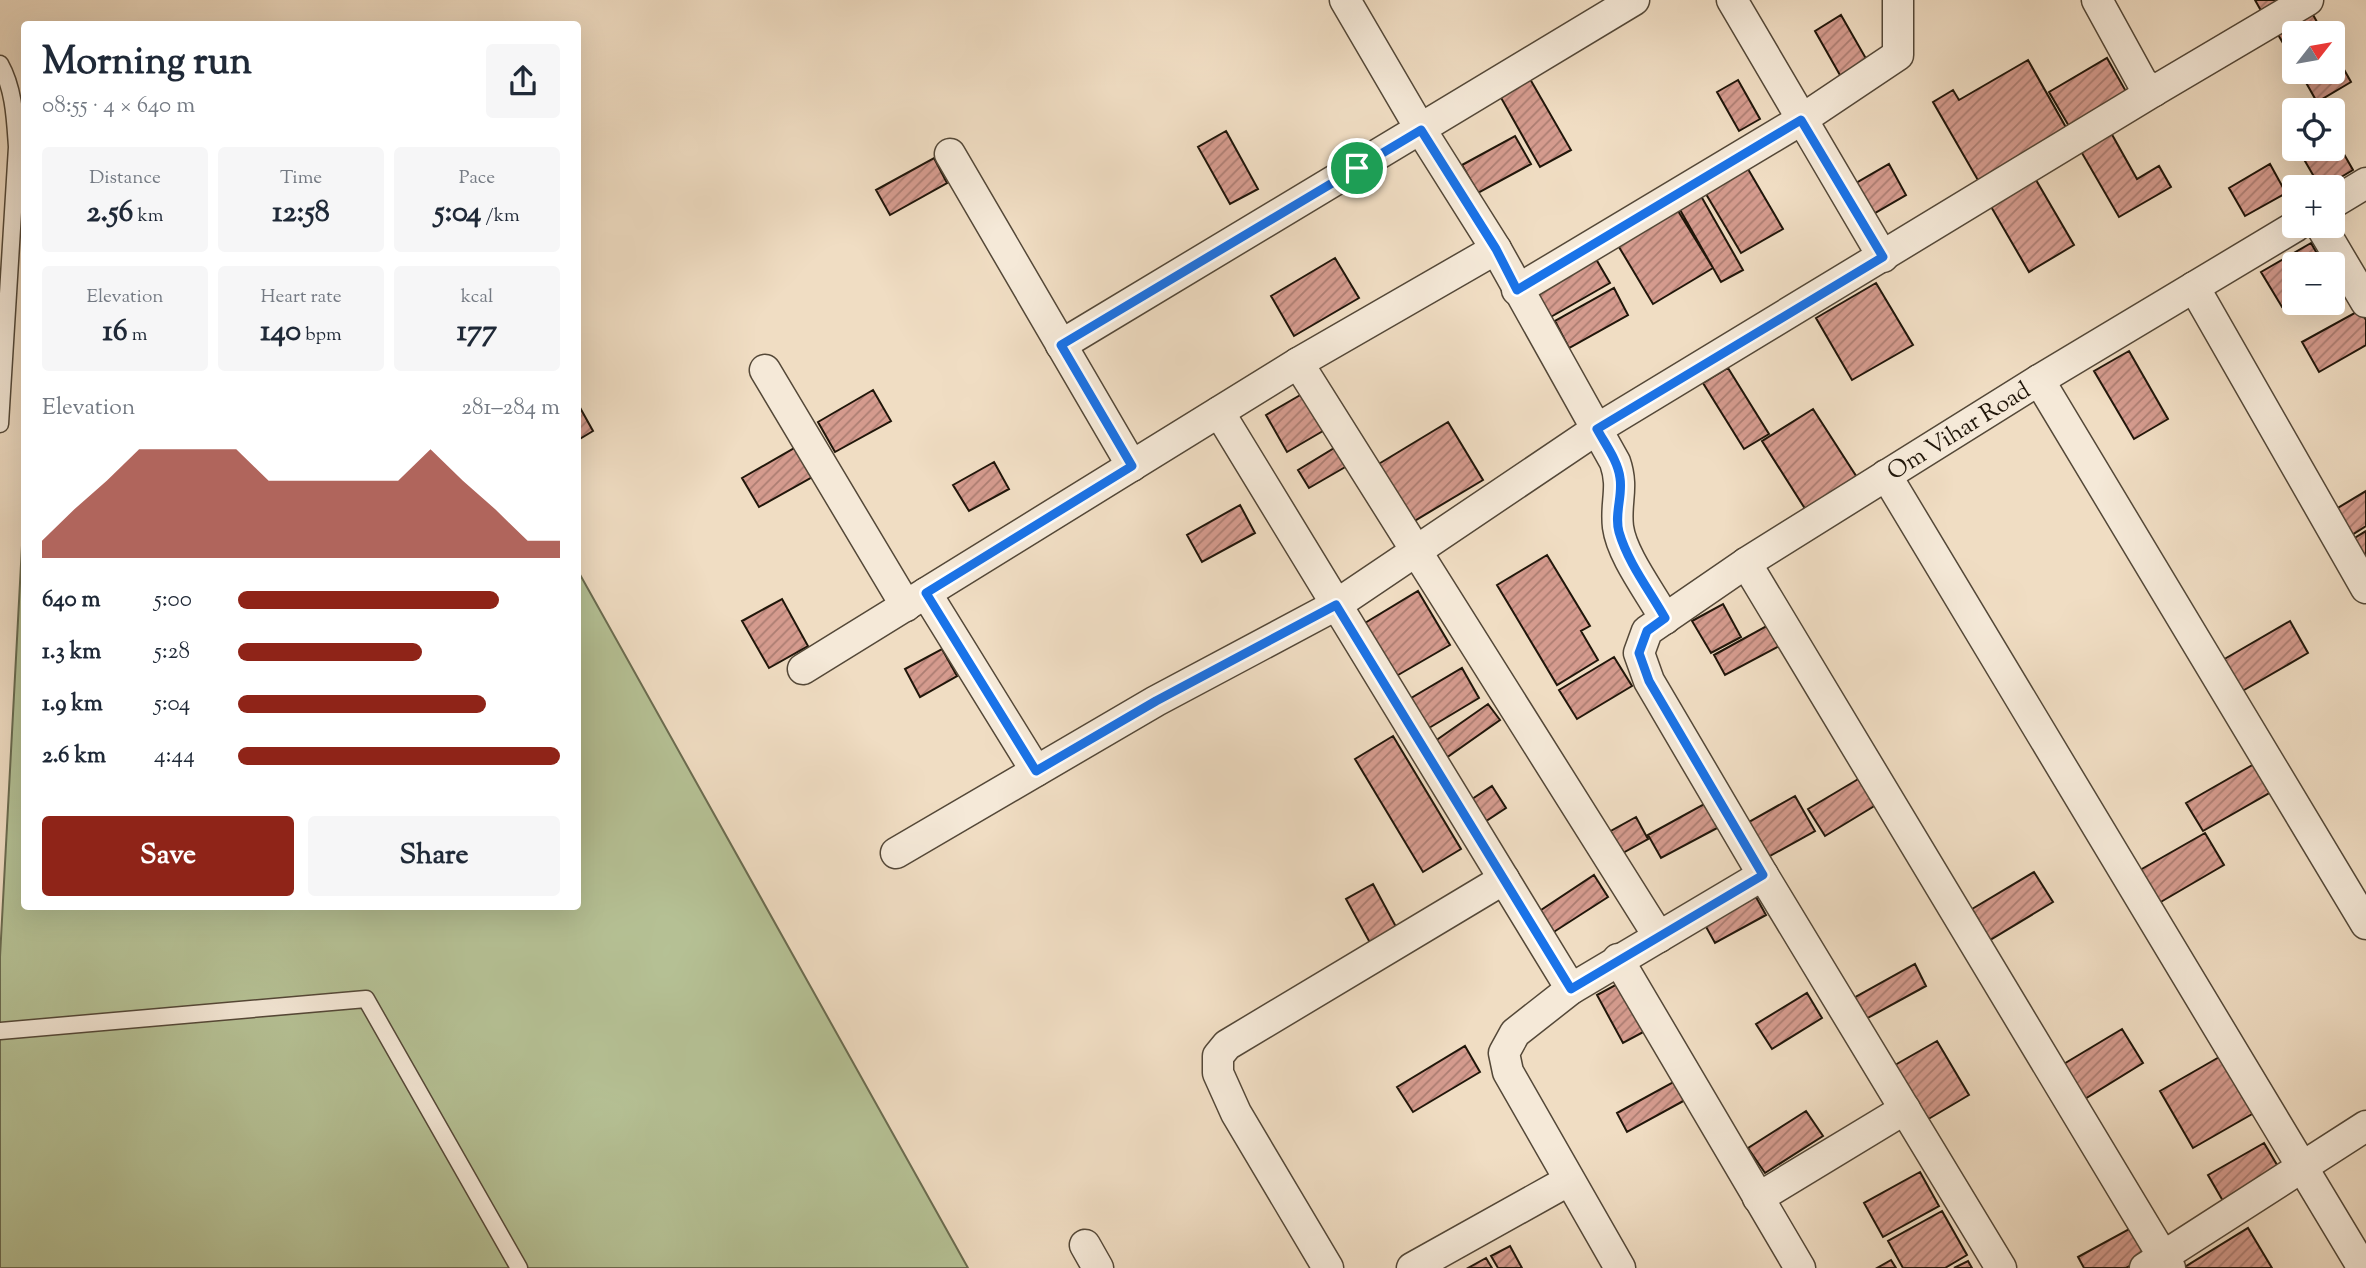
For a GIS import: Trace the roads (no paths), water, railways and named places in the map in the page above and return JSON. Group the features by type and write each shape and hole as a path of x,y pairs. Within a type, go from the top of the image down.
{"street":[{"path":"1345,0 1421,130 1496,249 1615,462 1620,478 1618,530 1625,549 1665,618"},
{"path":"1061,345 1634,0"},
{"path":"1731,0 1883,257"},
{"path":"1517,290 1801,120 1898,55 1898,0"},
{"path":"2097,0 2142,82 2154,91"},
{"path":"896,853 1156,701 1336,605 1597,429 2308,0"},
{"path":"950,154 1132,466"},
{"path":"2345,196 2366,183"},
{"name":"Om Vihar Road","path":"1763,875 1649,681 1639,653 1647,631 1746,563 1886,475 2282,234"},
{"path":"2328,238 2366,302"},
{"path":"803,669 1298,363 1496,249"},
{"path":"2194,287 2366,588"},
{"path":"1298,363 1659,937"},
{"path":"765,370 916,599 1036,771"},
{"path":"2039,380 2366,924"},
{"path":"1219,412 1571,989"},
{"path":"1886,475 2363,1268"},
{"path":"1746,563 2159,1265 2302,1166 2366,1126"},
{"path":"1620,1268 1508,1072 1504,1053 1515,1033 1571,989 1763,875 2001,1268"},
{"path":"1328,1268 1236,1113 1218,1073 1218,1056 1227,1045 1504,879"},
{"path":"1618,960 1800,1268"},
{"path":"1758,1198 1905,1109"},
{"path":"1412,1268 1568,1181"}],"lane":[{"path":"0,64 7,76 14,108 17,147 6,204 0,424"},
{"path":"0,1031 366,999 519,1268"}]}
